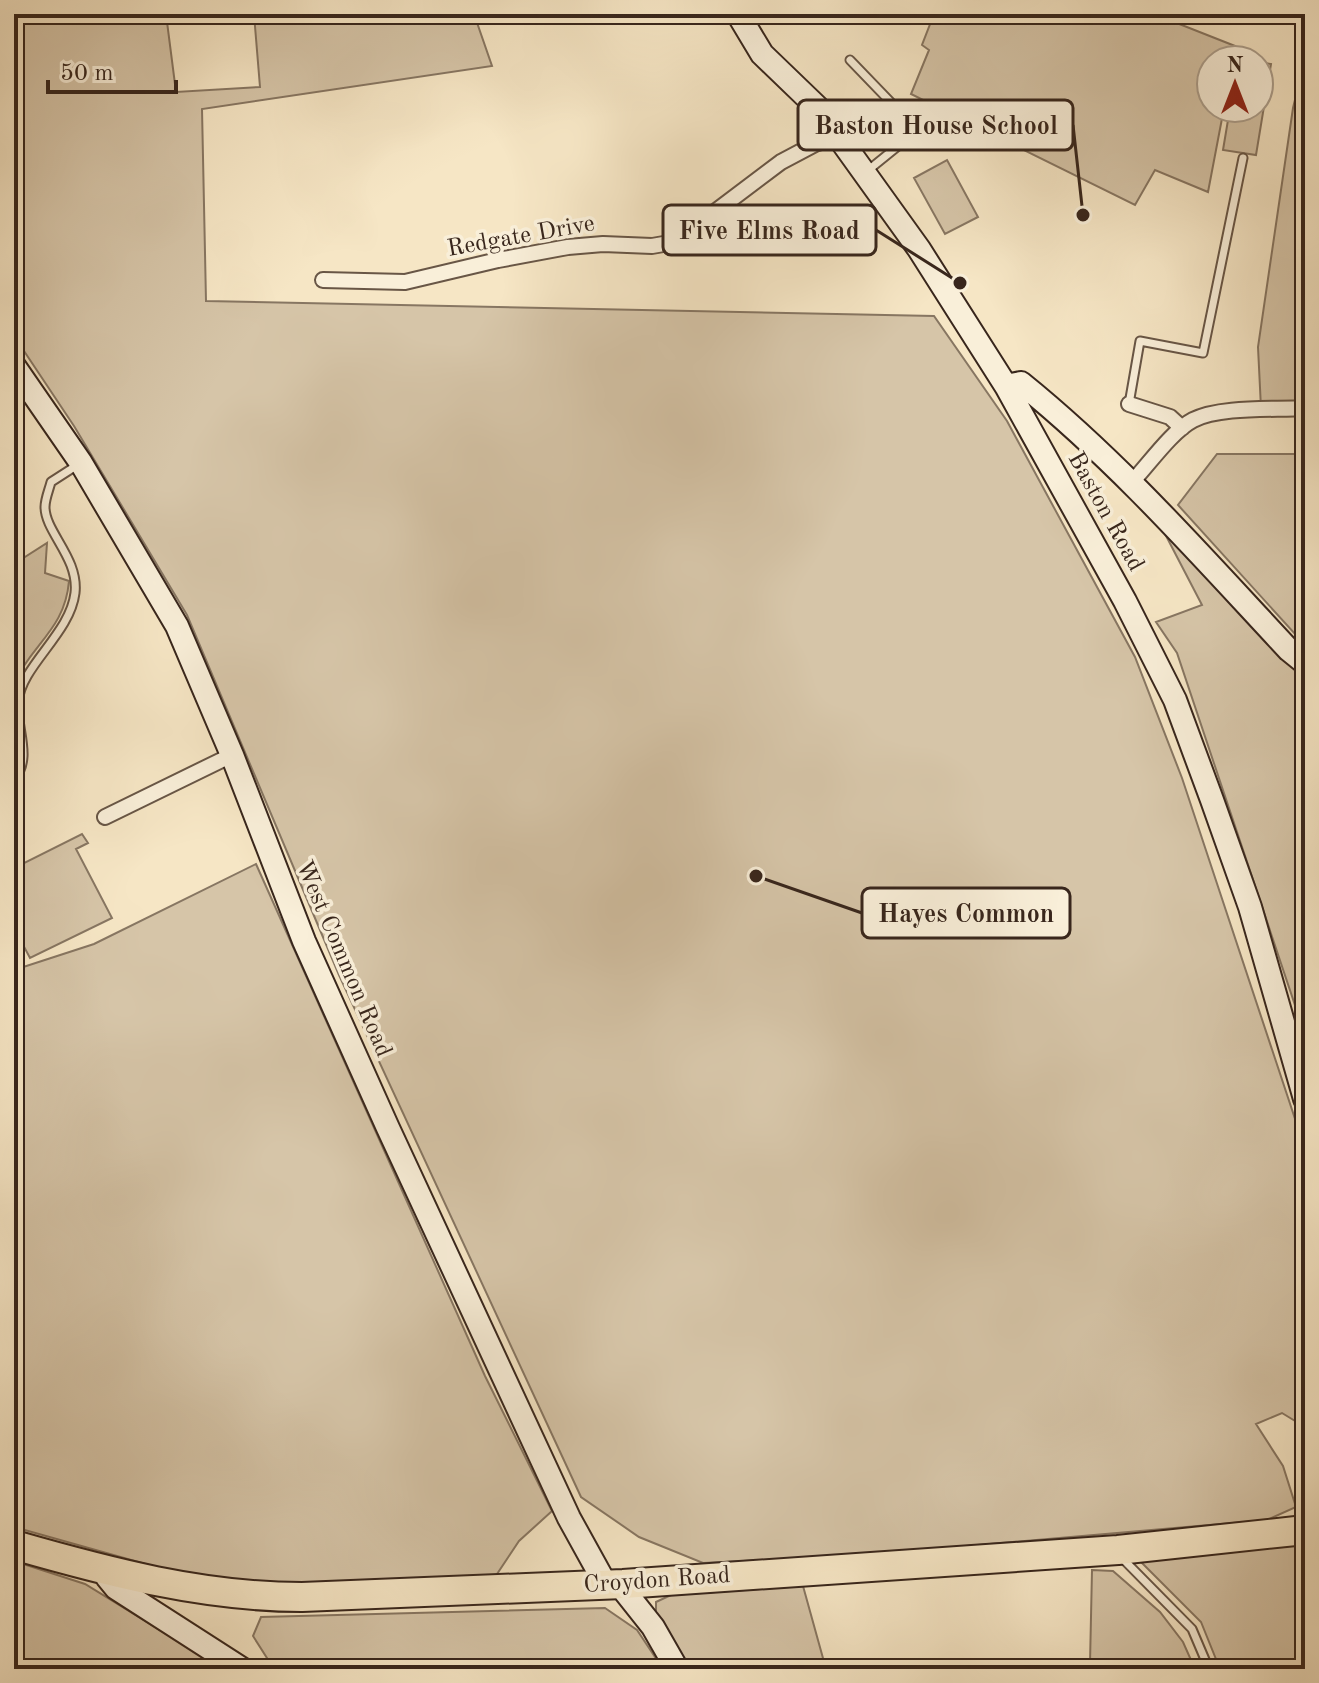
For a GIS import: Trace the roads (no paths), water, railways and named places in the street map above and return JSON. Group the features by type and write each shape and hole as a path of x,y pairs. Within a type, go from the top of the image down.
{"highway":[{"name":"Croydon Road","path":"14,1545 198,1590 276,1597 452,1593 614,1584 1118,1550 1305,1530"}],"street":[{"name":"Baston Road","path":"738,14 762,54 817,107 919,249 1006,386 1104,561 1175,700 1250,907 1305,1099"},
{"name":"Redgate Drive","path":"323,280 405,282 568,247 603,244 652,246 675,242 781,162 815,144 839,136"},
{"name":"West Common Road","path":"14,366 81,463 177,626 232,755 304,941 569,1518 614,1584 626,1593 653,1627 677,1669"},
{"path":"1006,386 1021,383 1132,482 1289,650 1305,663"},
{"path":"1129,404 1170,417 1182,428"},
{"path":"1132,482 1182,428 1195,419 1221,413 1305,408"},
{"path":"105,817 232,755"},
{"path":"107,1569 107,1577 116,1588 242,1669"}],"lane":[{"path":"850,60 909,125 903,142 864,173"},
{"path":"1129,404 1140,341 1203,353 1243,158"},
{"path":"14,780 23,763 18,702 23,686 69,614 75,593 67,552 55,534 45,507 51,482 81,463"},
{"path":"1118,1550 1121,1559 1192,1629 1209,1669"}],"place":[{"name":"Baston House School","path":"1083,215"},
{"name":"Five Elms Road","path":"960,283"},
{"name":"Hayes Common","path":"756,876"}]}
